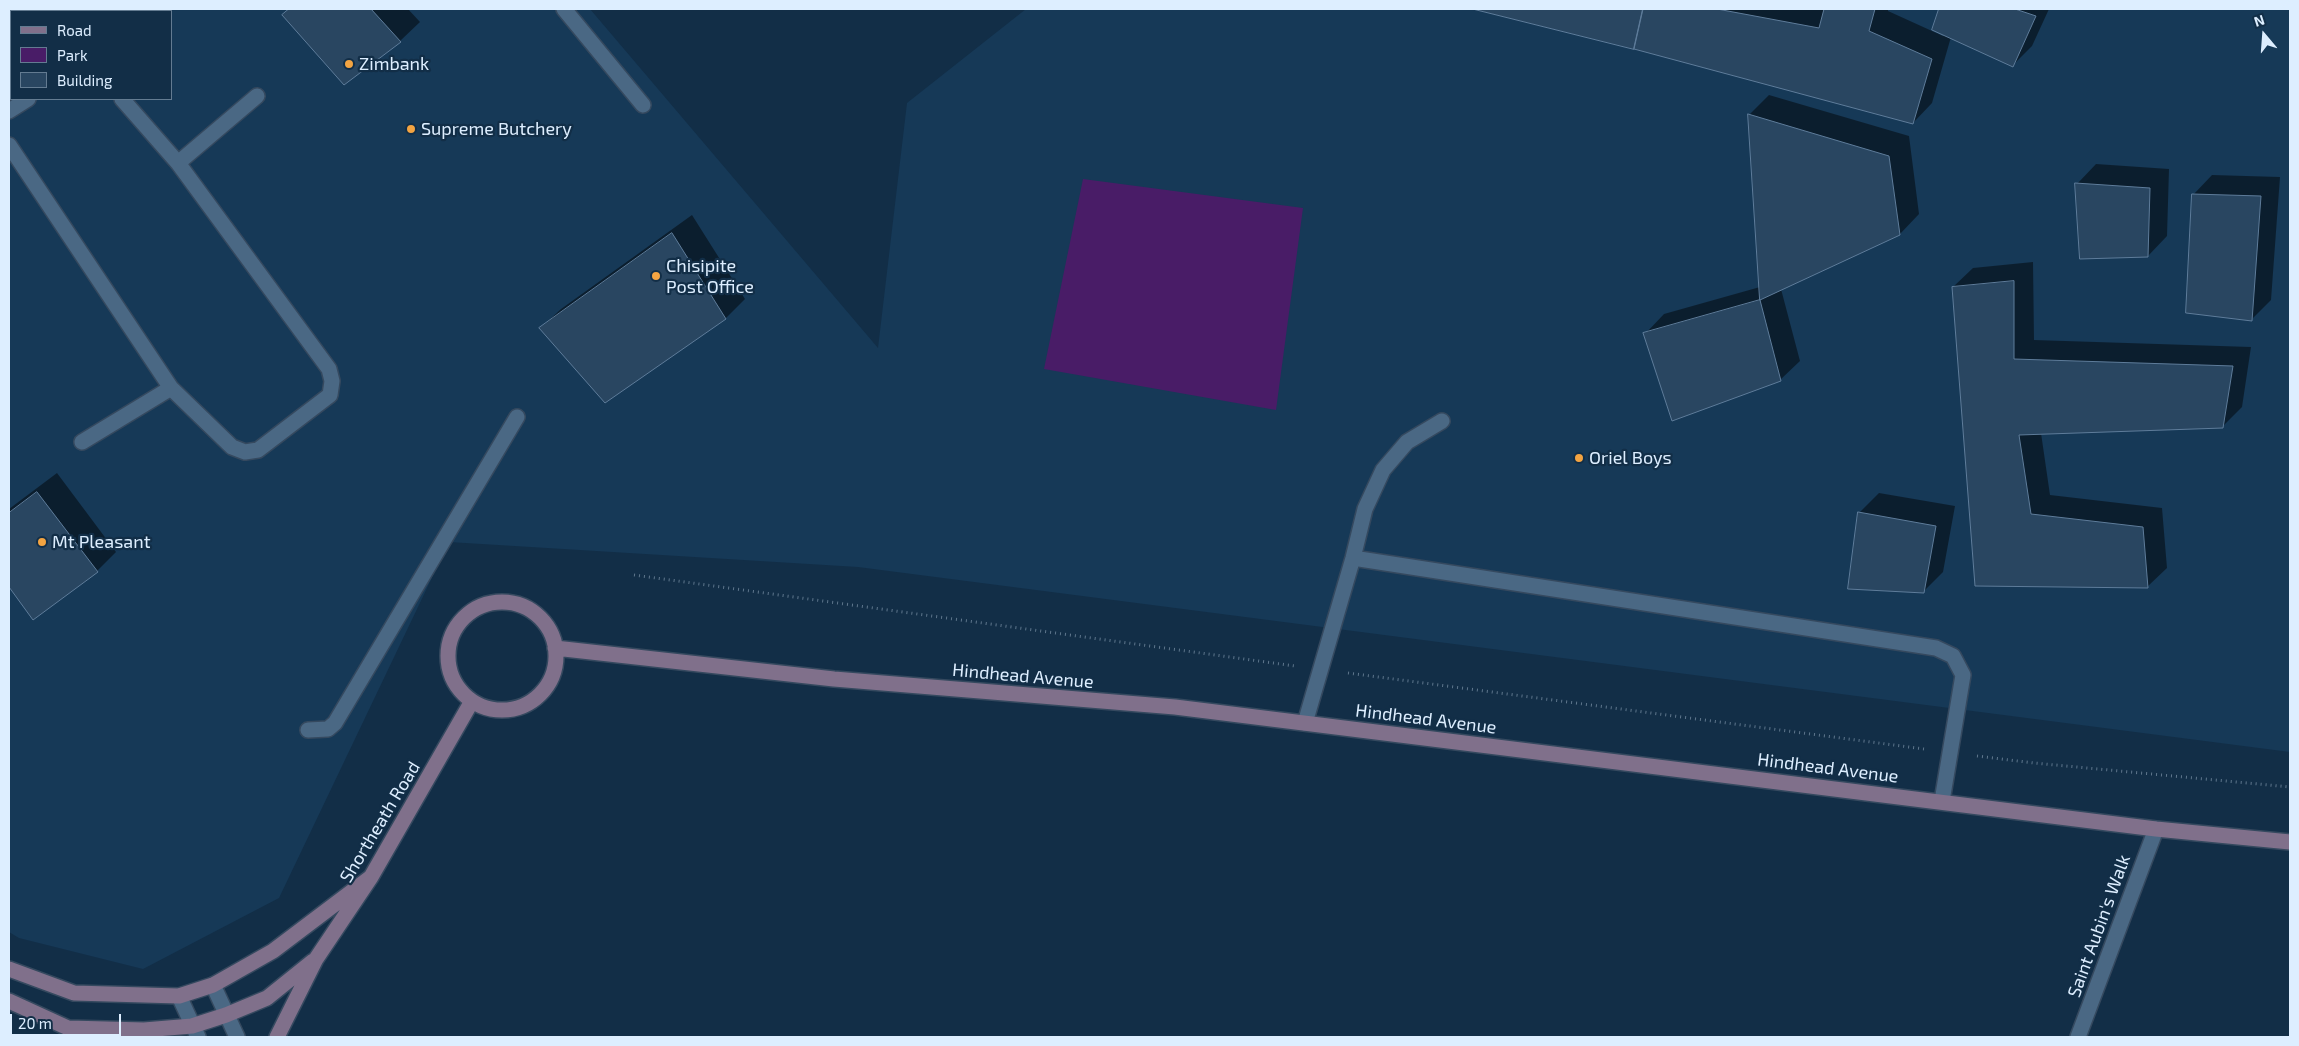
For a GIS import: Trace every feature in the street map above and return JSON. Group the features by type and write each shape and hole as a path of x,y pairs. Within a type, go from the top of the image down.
{"street":[{"path":"564,9 643,106"},
{"path":"178,163 257,96"},
{"path":"9,111 26,100"},
{"path":"9,144 171,388 232,447 245,452 258,450 330,395 332,381 329,369 178,163 123,100"},
{"path":"82,442 171,388"},
{"path":"308,730 328,729 335,723 517,417"},
{"path":"1305,723 1353,558 1365,509 1383,470 1408,442 1442,421"},
{"path":"1353,558 1936,648 1953,656 1964,676 1942,801"},
{"path":"500,602 520,605 536,615 549,629 555,648 555,664 551,678 543,691 530,702 516,708 501,710 486,708 472,701 458,688 449,670 448,651 453,632 464,617 481,606 500,602"},
{"name":"Hindhead Avenue","path":"555,648 834,679 1175,707 2156,828 2290,842"},
{"name":"Shortheath Road","path":"316,959 371,877 472,701"},
{"name":"Saint Aubin's Walk","path":"2078,1037 2156,828"},
{"path":"9,969 74,993 179,996 213,985 273,951 371,877"},
{"path":"9,1001 68,1028 195,1032 226,1015 267,998 316,959"},
{"path":"277,1037 316,959"},
{"path":"213,985 237,1037"},
{"path":"179,996 195,1032"}],"path":[{"path":"634,575 1320,670 2034,763 2290,787"}],"shaded area":[{"name":"Oriel Boys","path":"9,9 590,9 878,348 907,103 1026,9 2290,9 2290,752 858,567 449,542 279,898 143,969 19,938 9,932"}],"green space":[{"path":"1083,179 1303,208 1276,410 1044,369"}],"building":[{"name":"Zimbank","path":"289,9 371,9 401,42 344,85 282,15"},
{"path":"1473,9 1643,9 1634,49"},
{"path":"1643,9 1717,9 1819,28 1824,9 1875,9 1869,31 1932,59 1913,124 1634,49"},
{"path":"1939,9 2015,9 2036,16 2013,67 1932,30"},
{"path":"1748,114 1889,156 1900,235 1760,300"},
{"path":"2075,183 2150,188 2148,257 2080,259"},
{"path":"2192,194 2261,196 2252,321 2186,313"},
{"name":"Chisipite Post Office","path":"672,233 726,319 605,403 539,328"},
{"path":"2014,281 2014,359 2233,366 2223,428 2019,435 2031,514 2143,527 2148,588 1975,586 1952,287"},
{"path":"1760,300 1781,381 1672,421 1643,333"},
{"name":"Mt Pleasant","path":"37,492 98,572 33,620 9,587 9,513"},
{"path":"1858,512 1936,526 1924,593 1848,589"}],"place":[{"name":"Zimbank","path":"349,64"},
{"name":"Supreme Butchery","path":"411,129"},
{"name":"Chisipite Post Office","path":"656,276"},
{"name":"Oriel Boys","path":"1579,458"},
{"name":"Mt Pleasant","path":"42,542"}]}
